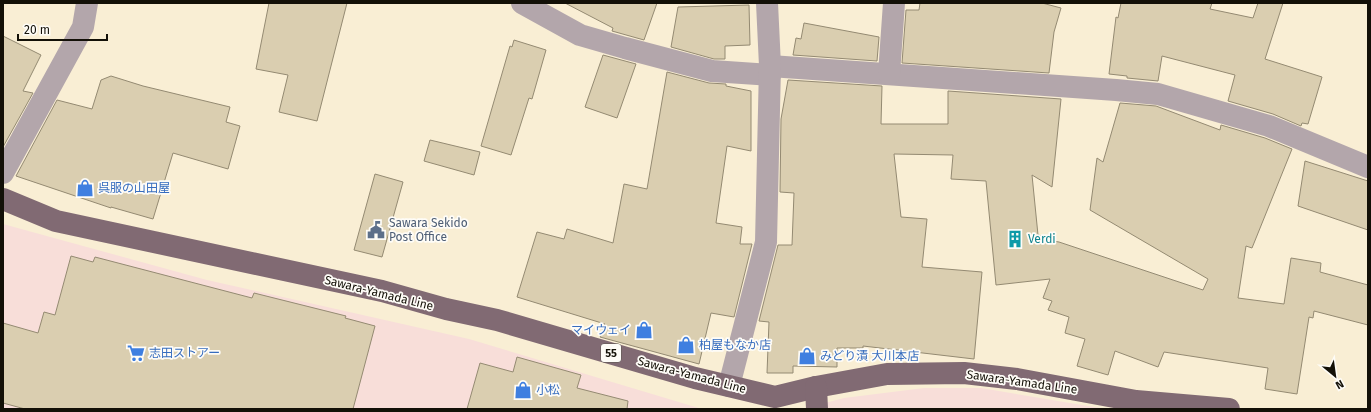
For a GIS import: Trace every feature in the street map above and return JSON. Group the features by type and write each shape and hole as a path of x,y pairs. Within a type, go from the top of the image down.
{"main road":[{"name":"Sawara-Yamada Line","path":"3,199 56,221 382,292 446,310 498,320 696,378 775,397 816,387 887,374 964,373 1017,380 1136,401 1229,409"},
{"path":"816,387 817,409"}],"street":[{"path":"3,173 83,27 87,3"},
{"path":"522,3 580,35 712,71 889,74 1158,94 1269,126 1368,167"},
{"path":"729,386 766,242 770,71 767,3"},
{"path":"889,74 894,3"}],"shaded area":[{"path":"3,224 207,280 469,339 702,409 3,409"},
{"path":"924,388 981,388 1106,409 802,409 844,398"}],"building":[{"path":"269,3 347,3 317,121 279,112 288,75 256,69"},
{"path":"565,3 657,3 644,40 612,31 613,28"},
{"path":"920,3 1042,3 1061,8 1054,32 1049,73 902,63 906,10 919,10"},
{"path":"1121,3 1212,3 1210,9 1253,18 1258,3 1283,3 1265,59 1322,77 1308,124 1302,123 1301,126 1273,114 1228,101 1235,75 1162,56 1158,81 1127,78 1127,76 1109,74 1116,17 1118,18"},
{"path":"749,5 750,45 725,46 725,59 714,59 671,47 678,7"},
{"path":"804,23 879,37 877,61 793,55 796,38 801,39"},
{"path":"3,36 41,55 23,91 33,93 3,147"},
{"path":"514,40 546,50 532,99 529,98 511,155 481,146 510,46 512,47"},
{"path":"603,55 636,64 617,118 585,107"},
{"path":"667,72 709,83 726,84 726,86 751,91 751,151 727,146 716,223 742,227 740,244 752,244 734,317 711,313 699,364 600,337 605,324 517,297 537,232 564,239 567,229 613,243 624,184 647,189"},
{"path":"111,76 143,86 230,107 226,122 240,126 228,169 173,153 153,219 111,208 16,176 57,100 92,109 101,80"},
{"path":"788,80 882,86 881,124 948,124 948,91 1061,99 1052,187 1032,175 1038,235 1046,237 1046,240 1059,242 1203,290 1208,279 1090,210 1097,158 1103,162 1120,103 1156,106 1220,130 1221,125 1265,138 1292,149 1252,248 1246,246 1238,298 1284,304 1291,258 1321,263 1320,272 1368,285 1368,325 1314,311 1313,318 1309,317 1297,394 1265,389 1268,368 1164,352 1158,367 1115,351 1108,375 1077,366 1085,339 1065,333 1069,317 1048,310 1052,301 1043,298 1050,279 996,285 986,181 951,179 953,155 894,154 901,217 927,219 922,267 982,272 974,359 863,346 863,348 837,348 837,367 793,366 793,373 767,373 769,322 759,321 778,245 792,245 794,193 780,192 781,119"},
{"path":"430,140 480,152 474,175 424,161"},
{"path":"1305,161 1368,181 1368,230 1298,206"},
{"path":"375,174 403,182 382,257 354,250"},
{"path":"71,256 93,262 95,257 252,298 254,293 346,316 345,318 375,326 353,409 25,409 3,403 3,323 38,333 44,312 55,315"},
{"path":"517,357 581,375 577,388 628,401 627,409 467,409 480,363 513,372"}],"place":[{"name":"呉服の山田屋","path":"85,188"},
{"name":"Sawara Sekido Post Office","path":"376,230"},
{"name":"Verdi","path":"1015,239"},
{"name":"マイウェイ","path":"644,330"},
{"name":"柏屋もなか店","path":"686,345"},
{"name":"志田ストアー","path":"136,353"},
{"name":"みどり漬 大川本店","path":"807,356"},
{"name":"小松","path":"523,390"}]}
